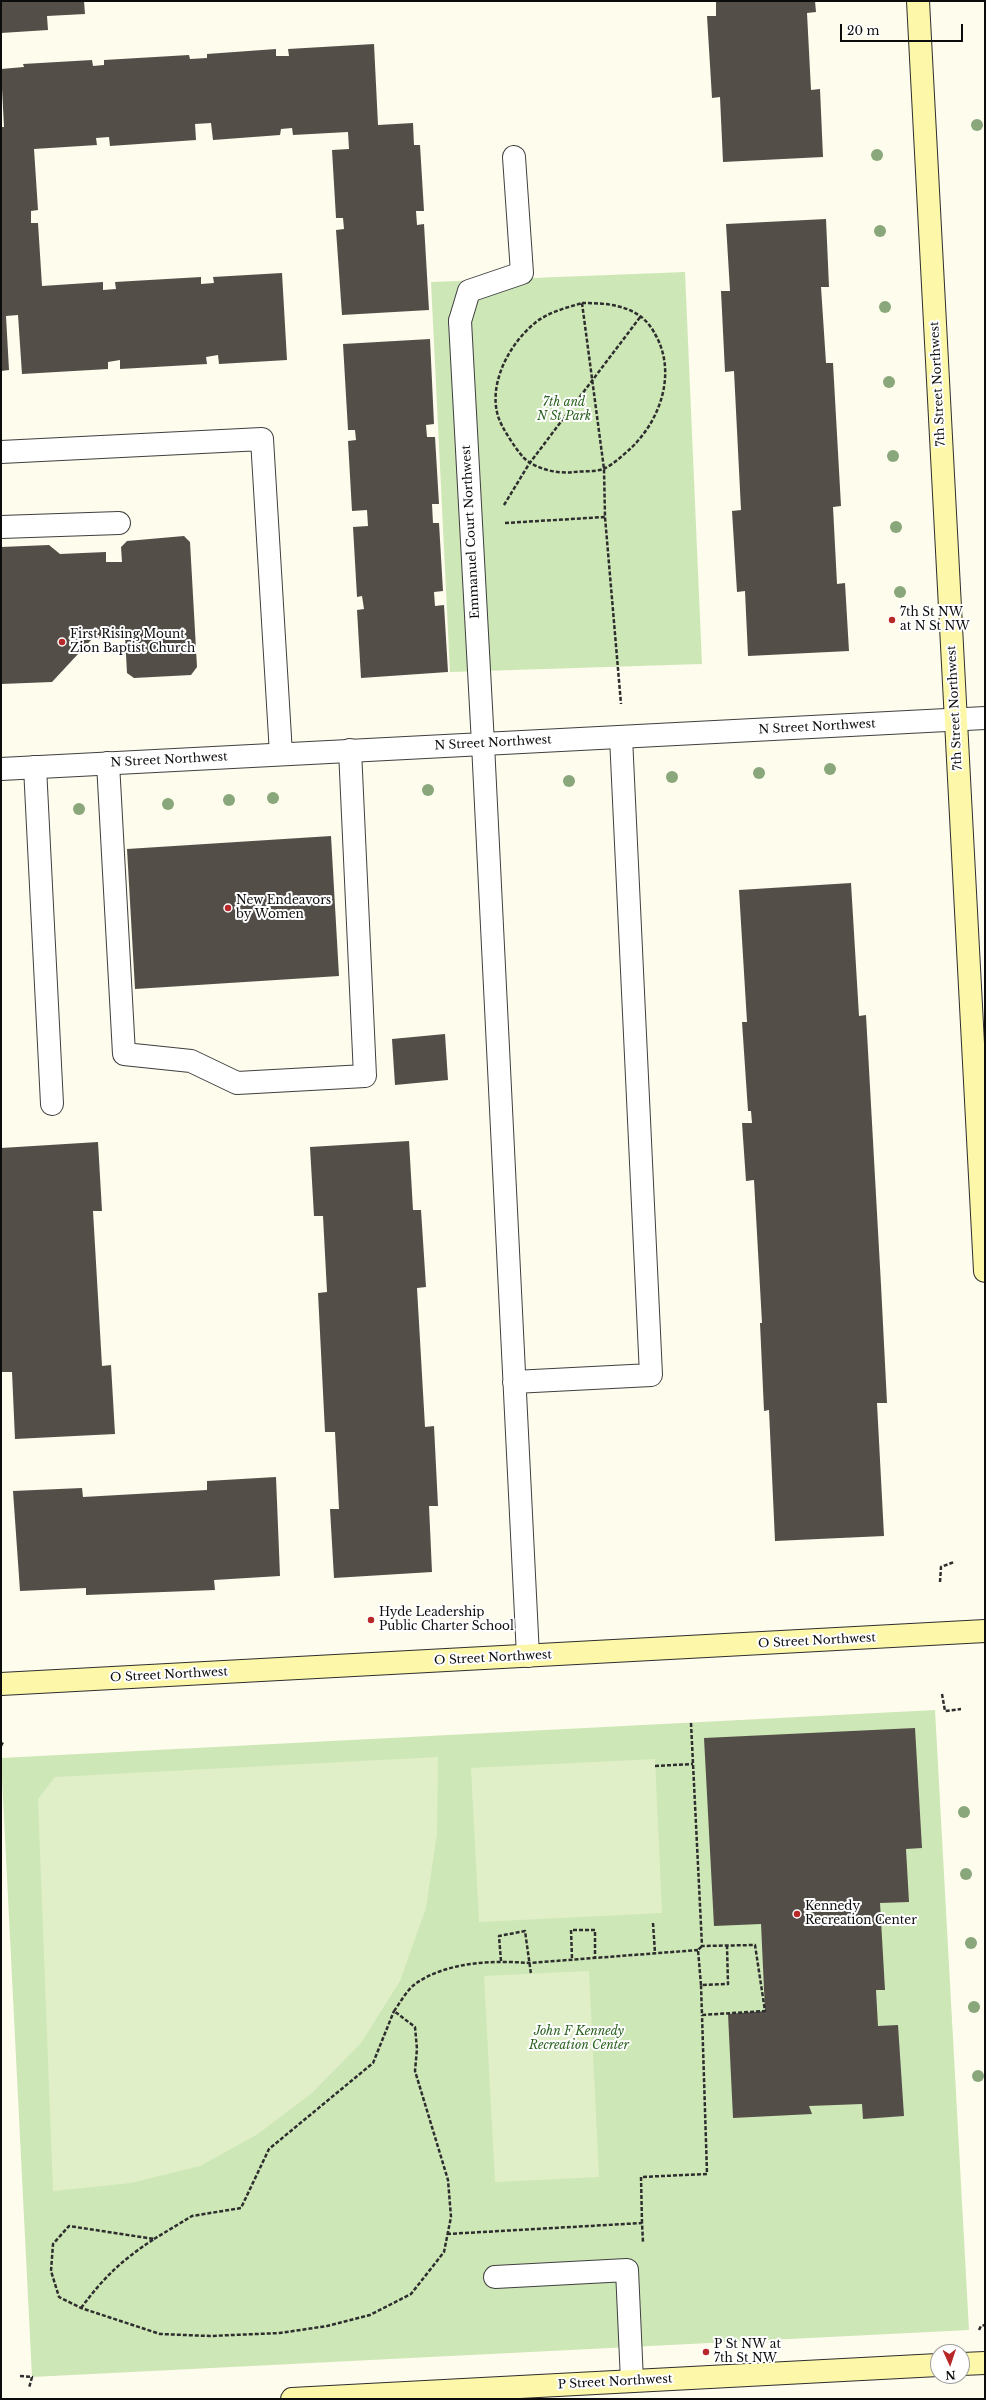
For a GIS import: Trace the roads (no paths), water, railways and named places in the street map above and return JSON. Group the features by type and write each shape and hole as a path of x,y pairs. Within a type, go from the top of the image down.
{"street":[{"name":"7th Street Northwest","path":"918,1 985,1270"},
{"name":"Emmanuel Court Northwest","path":"514,157 522,273 469,291 460,321 483,744 528,1656"},
{"path":"1,452 262,438 281,754"},
{"path":"1,527 119,523"},
{"name":"N Street Northwest","path":"1,769 985,718"},
{"path":"514,1382 651,1375 621,737"},
{"path":"108,763 124,1054 191,1061 237,1082 365,1076 350,750"},
{"path":"35,767 52,1104"},
{"name":"O Street Northwest","path":"1,1684 985,1631"},
{"path":"495,2277 627,2270 632,2382"},
{"path":"970,2364 985,2363"},
{"name":"P Street Northwest","path":"292,2399 512,2393 632,2382 930,2365"}],"place":[{"name":"7th St NW at N St NW","path":"892,620"},
{"name":"First Rising Mount Zion Baptist Church","path":"62,642"},
{"name":"New Endeavors by Women","path":"228,908"},
{"name":"Hyde Leadership Public Charter School","path":"371,1620"},
{"name":"Kennedy Recreation Center","path":"797,1914"},
{"name":"P St NW at 7th St NW","path":"706,2352"}],"park label":[{"name":"7th and N St Park","path":"564,410"},
{"name":"John F Kennedy Recreation Center","path":"579,2039"}]}
